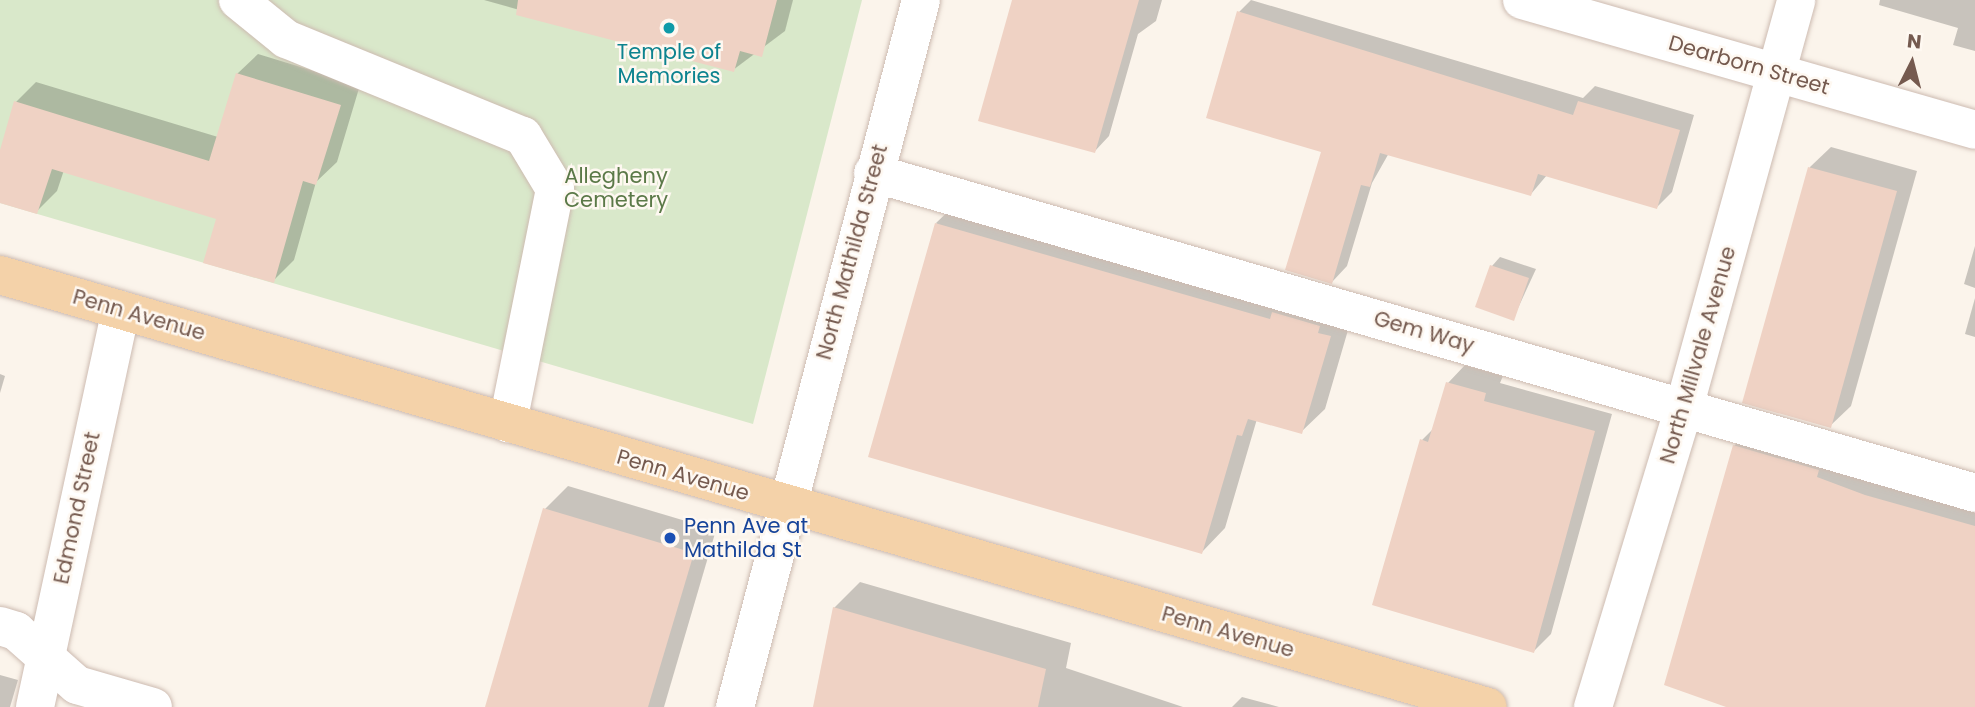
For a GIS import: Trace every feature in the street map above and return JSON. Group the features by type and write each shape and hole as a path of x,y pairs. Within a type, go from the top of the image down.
{"main road":[{"name":"Penn Avenue","path":"0,275 1488,707"}],"street":[{"path":"238,0 286,39 523,136 555,189 508,423"},
{"name":"North Mathilda Street","path":"735,707 783,504 921,0"},
{"name":"Dearborn Street","path":"1522,0 1975,130"},
{"name":"North Millvale Avenue","path":"1593,707 1684,408 1796,0"},
{"name":"Gem Way","path":"873,173 1975,493"},
{"name":"Edmond Street","path":"35,707 121,310"},
{"path":"0,626 16,631 77,685 153,707"}],"green space":[{"name":"Allegheny Cemetery","path":"0,0 862,0 753,424 0,203"}],"building":[{"name":"Temple of Memories","path":"518,0 777,0 762,57 740,51 734,72 516,15"},
{"path":"1012,0 1139,0 1095,153 978,121"},
{"path":"1237,11 1573,115 1578,101 1680,130 1657,209 1538,174 1531,196 1380,153 1370,187 1361,185 1332,284 1285,270 1321,152 1206,118"},
{"path":"236,73 341,105 316,185 303,181 274,283 203,263 216,219 52,169 37,214 0,203 0,150 14,101 209,161"},
{"path":"1808,167 1897,191 1831,428 1742,403"},
{"path":"935,223 1270,319 1272,312 1320,326 1318,333 1331,336 1302,434 1248,419 1242,436 1237,435 1202,554 868,457"},
{"path":"1490,265 1529,278 1514,321 1475,307"},
{"path":"1446,382 1486,393 1484,401 1595,431 1534,653 1372,605 1420,439 1428,442"},
{"path":"1733,445 1819,470 1817,477 1865,495 1975,526 1975,707 1726,707 1664,685"},
{"path":"543,508 694,553 648,707 485,707"},
{"path":"833,607 1046,669 1038,707 813,707"}],"place":[{"name":"Temple of Memories","path":"669,28"},
{"name":"Penn Ave at Mathilda St","path":"670,538"}]}
